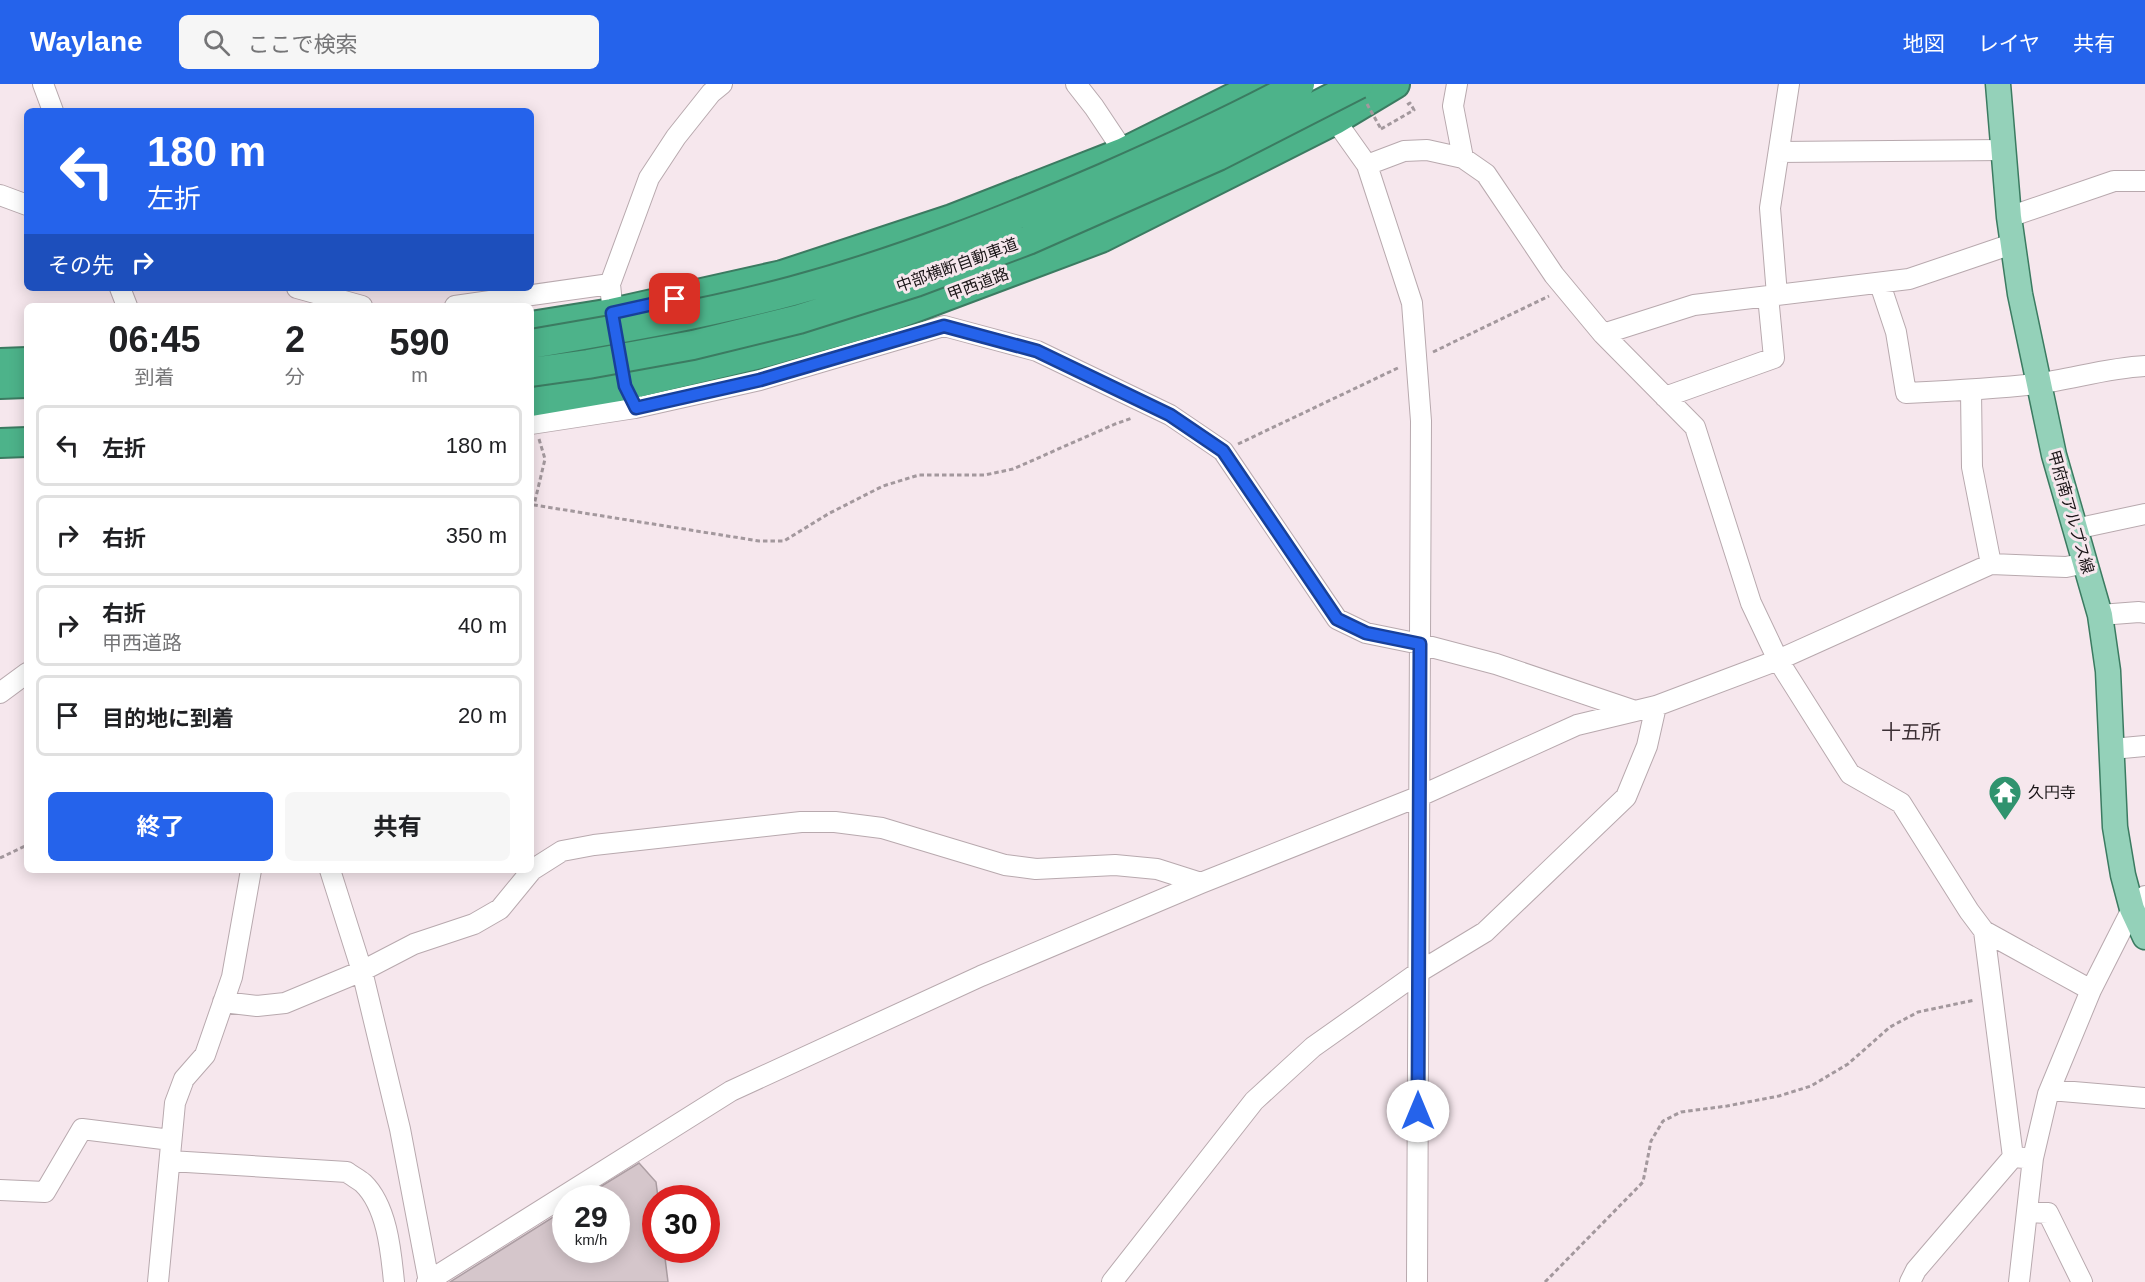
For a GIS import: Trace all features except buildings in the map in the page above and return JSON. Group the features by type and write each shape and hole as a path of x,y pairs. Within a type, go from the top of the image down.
{"highway":[{"path":"534,326 612,313 782,275 952,219 1124,152 1261,84"},
{"name":"中部横断自動車道","path":"534,343 688,316 794,290 908,256 1022,214 1206,132 1300,84"},
{"name":"中部横断自動車道","path":"534,372 693,345 799,319 916,282 1028,240 1218,156 1359,84"},
{"name":"甲西道路","path":"534,417 630,397 764,353 893,316 1101,238 1335,120 1399,96"},
{"path":"0,363 24,362"},
{"path":"0,384 24,383"},
{"path":"0,398 24,397"},
{"path":"0,443 24,442"}],"main road":[{"name":"甲府南アルプス線","path":"1998,84 2012,244 2054,455 2100,615 2108,671 2115,827 2123,875 2138,903 2145,937"}],"street":[{"path":"43,84 52,108"},
{"path":"722,84 711,93 676,137 649,178 610,284 612,313 630,397 760,380 944,326 1037,351 1160,410 1223,451 1337,619 1366,633 1420,644 1496,664 1635,711"},
{"path":"1076,84 1124,152"},
{"path":"1322,84 1335,120 1367,165 1412,303 1418,359 1421,421 1417,1278"},
{"path":"1457,84 1453,106 1463,158"},
{"path":"1665,397 1774,358 1770,208 1789,84"},
{"path":"1367,165 1404,150 1427,150 1463,158 1486,174 1554,275 1603,334 1695,427 1752,603 1778,660 1850,774 1901,803 1984,931 2091,990"},
{"path":"1779,152 2003,150"},
{"path":"2009,217 2114,181 2145,181"},
{"path":"0,195 24,204"},
{"path":"1603,334 1694,305 1909,279 2012,244"},
{"path":"477,303 610,284"},
{"path":"1880,284 1896,332 1906,393 1971,391 2038,383 2117,367 2145,366"},
{"path":"308,291 351,303"},
{"path":"1971,391 1972,467 1991,564"},
{"path":"2075,529 2145,514"},
{"path":"331,873 362,971 400,1129 429,1282 731,1091 981,976 1201,883 1420,796 1577,725 1656,706 1778,660 1991,564 2066,567 2086,563"},
{"path":"2100,615 2145,613"},
{"path":"0,693 24,675"},
{"path":"1112,1282 1254,1101 1313,1047 1419,972 1485,932 1626,797 1647,746 1656,706"},
{"path":"2112,749 2145,746"},
{"path":"534,869 562,851 594,846 801,822 835,822 882,828 1005,865 1036,869 1115,866 1157,869 1201,883"},
{"path":"158,1282 175,1103 184,1079 205,1055 232,977 250,873"},
{"path":"223,1002 257,1006 285,1003 362,971 414,944 474,924 500,909 530,873"},
{"path":"2019,1282 2033,1158 2050,1090 2091,990 2138,903"},
{"path":"1910,1282 1916,1270 2013,1157 1984,931"},
{"path":"2050,1090 2145,1098"},
{"path":"0,1190 45,1192 82,1129 171,1140"},
{"path":"2013,1157 2033,1158"},
{"path":"170,1161 347,1172 364,1184 378,1208 390,1241 394,1282"},
{"path":"2027,1212 2048,1213 2082,1282"}],"path":[{"path":"1381,129 1414,110 1410,103 1399,96"},
{"path":"1223,451 1565,288"},
{"path":"534,423 545,459 534,505 759,541 784,541 828,514 883,486 920,475 985,475 1013,469 1115,424 1160,410"},
{"path":"0,858 24,846"},
{"path":"1545,1282 1643,1182 1651,1141 1663,1121 1681,1112 1779,1096 1811,1086 1848,1064 1890,1027 1918,1012 1992,996"}],"place":[{"name":"久円寺","path":"2005,821"}],"district":[{"name":"十五所","path":"1911,732"}],"route":[{"path":"675,299 612,313 625,386 636,408 760,380 944,326 1037,351 1170,415 1223,451 1337,619 1366,633 1420,644 1418,1111"}]}
